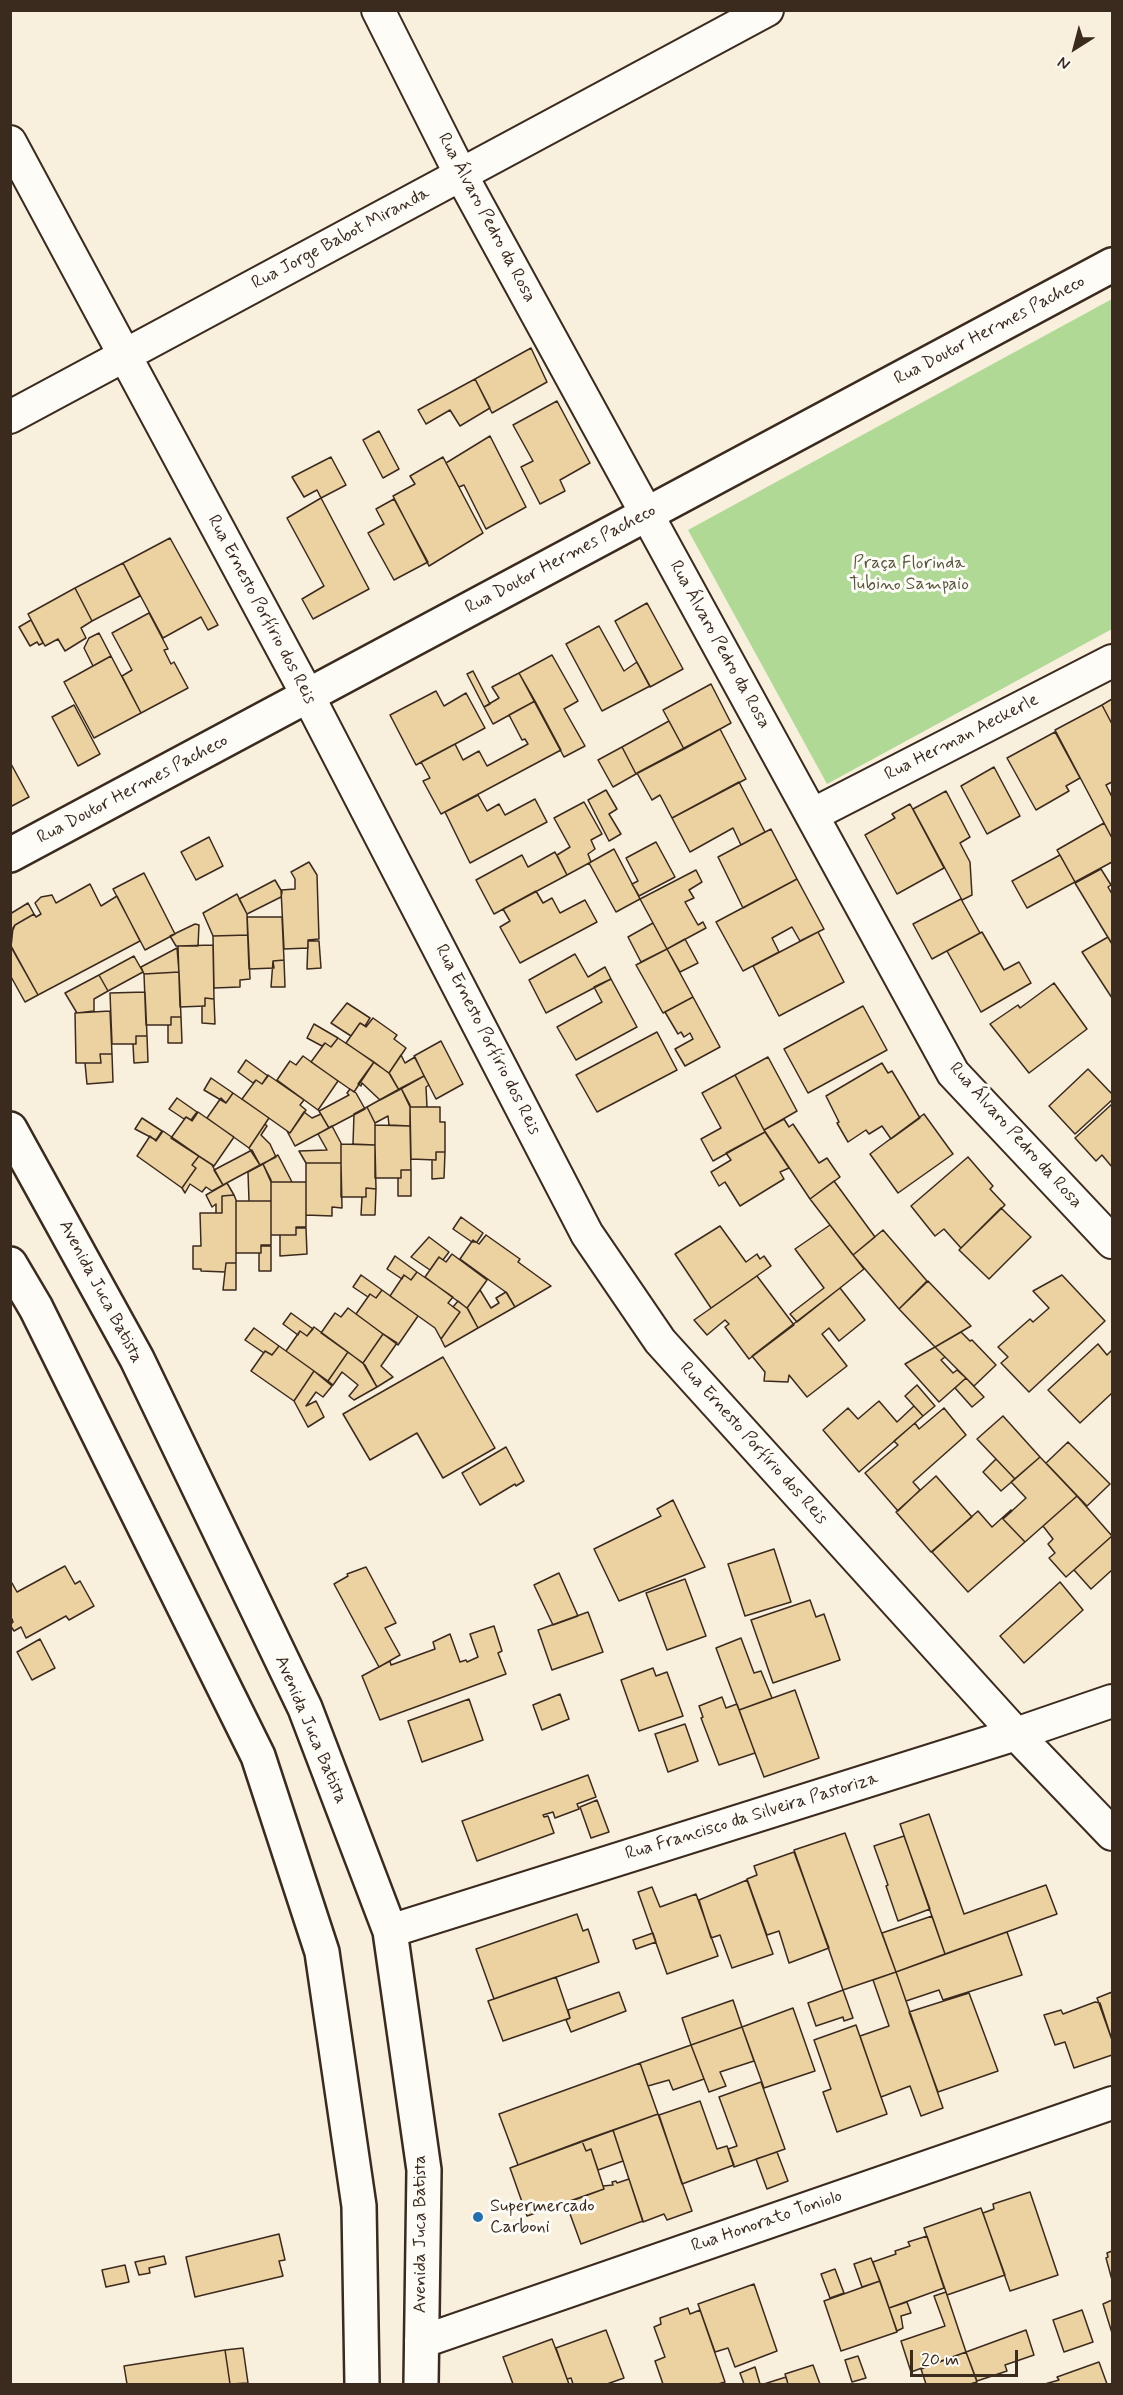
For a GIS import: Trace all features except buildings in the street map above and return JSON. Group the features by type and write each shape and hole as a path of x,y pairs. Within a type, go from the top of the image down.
{"main road":[{"name":"Rua Doutor Hermes Pacheco","path":"10,855 1113,266"},
{"name":"Avenida Juca Batista","path":"10,1129 136,1359 305,1708 390,1931 424,2170 421,2385"},
{"path":"10,1264 41,1319 258,1756 322,1952 359,2206 362,2385"}],"street":[{"name":"Rua Álvaro Pedro da Rosa","path":"378,10 461,175 953,1073 1113,1242"},
{"name":"Rua Jorge Babot Miranda","path":"10,417 767,10"},
{"name":"Rua Ernesto Porfírio dos Reis","path":"10,142 308,696 587,1234 660,1341 1016,1734 1113,1834"},
{"name":"Rua Herman Aeckerle","path":"812,815 1113,661"},
{"name":"Rua Francisco da Silveira Pastoriza","path":"390,1931 1016,1734 1113,1701"},
{"name":"Rua Honorato Toniolo","path":"421,2342 1113,2103"}],"green space":[{"name":"Praça Florinda Tubino Sampaio","path":"1112,299 1112,629 827,784 688,530"}],"place":[{"name":"Supermercado Carboni","path":"478,2217"}]}
